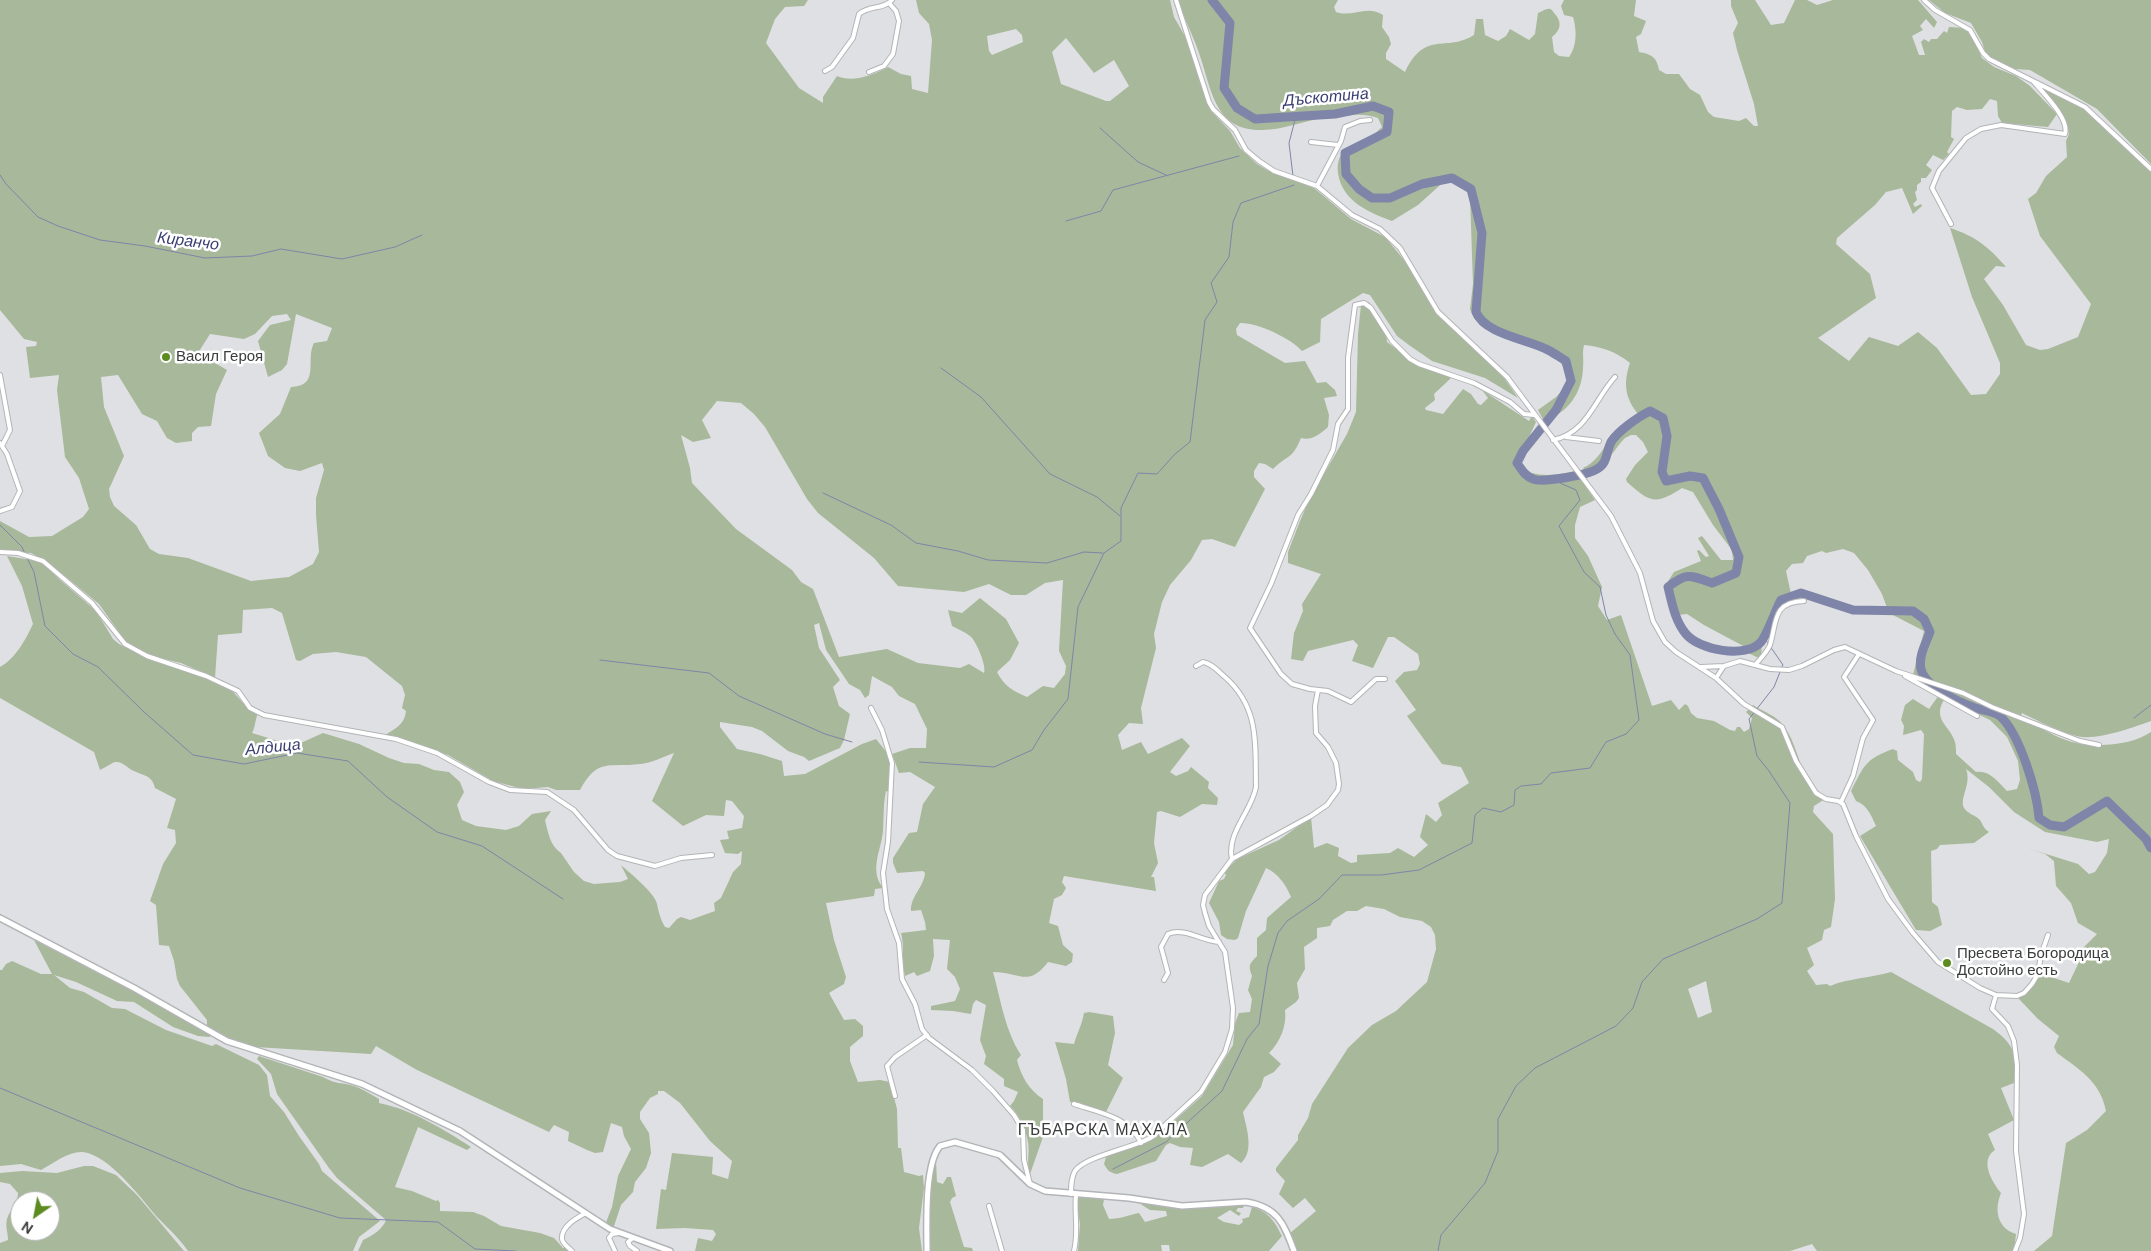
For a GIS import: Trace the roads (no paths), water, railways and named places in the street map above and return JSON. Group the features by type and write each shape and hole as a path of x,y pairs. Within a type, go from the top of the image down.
{"street":[{"path":"1176,0 1209,102 1213,109 1234,130 1246,150 1274,172 1317,186 1352,215 1390,236 1400,248 1438,312 1491,360 1507,378 1611,516 1626,541 1640,573 1653,621 1660,635 1676,652 1716,678 1744,704 1776,722 1782,728 1796,761 1816,793 1826,799 1841,802"},
{"path":"1924,0 1935,10 1970,30 1983,53 1989,59 2085,107 2151,169"},
{"path":"825,70 832,67 853,38 859,14 865,9 885,6 891,1 899,21 893,54 884,66 869,72"},
{"path":"1951,224 1932,188 1939,171 1971,133 1980,129 2001,125 2065,134 2066,129 2063,119 2032,80"},
{"path":"1317,186 1345,127 1360,121 1370,120"},
{"path":"1311,142 1338,145"},
{"path":"1385,679 1376,679 1351,702 1328,691 1299,687 1286,678 1250,631 1250,625 1271,584 1298,515 1333,450 1338,424 1348,409 1348,358 1355,305 1364,302 1371,308 1392,341 1410,359 1419,364 1474,383 1504,398 1524,414 1534,414"},
{"path":"0,374 10,430 1,444 16,476 20,492 12,507 0,510"},
{"path":"1566,437 1588,417 1605,388 1615,377"},
{"path":"1553,440 1566,437 1599,441"},
{"path":"0,552 18,554 43,561 92,603 125,644 147,656 206,676 238,690 255,711 264,715 396,739 437,753 489,782 510,790 547,792 582,816 608,850 617,856 655,866 681,858 712,855"},
{"path":"1756,664 1770,645 1772,626 1779,612 1788,603 1804,601"},
{"path":"1699,667 1724,666 1740,661 1770,669 1789,670 1815,661 1840,648 1850,648 1978,716"},
{"path":"1859,654 1844,677 1873,720 1863,738 1853,776 1841,802 1888,899 1913,933 1944,966 1980,988 1996,995 2017,996 2024,993 2032,984 2038,974 2041,955 2048,935"},
{"path":"1196,666 1203,662 1209,664 1231,682 1246,702 1254,726 1255,792 1233,839 1230,852 1232,859"},
{"path":"1716,678 1724,666"},
{"path":"1896,671 1963,693 1992,708 2080,741 2099,745"},
{"path":"1074,1251 1078,1229 1071,1179 1076,1170 1092,1159 1141,1143 1152,1137 1201,1092 1228,1046 1234,1019 1225,952 1209,926 1205,913 1204,899 1213,881 1232,859 1328,805 1338,790 1336,764 1328,747 1316,733 1315,706 1318,690"},
{"path":"871,708 881,727 892,763 888,842 883,865 887,909 899,943 902,979 915,1004 922,1029 936,1044 972,1070 994,1091 1014,1115 1025,1136 1024,1160 1030,1184"},
{"path":"0,918 134,988 227,1041 362,1084 437,1118 619,1233 670,1251"},
{"path":"1164,980 1168,973 1161,946 1168,934 1178,931 1219,942"},
{"path":"1996,995 1992,1009 2008,1026 2014,1041 2018,1073 2016,1151 2024,1214 2016,1251"},
{"path":"895,1096 887,1070 888,1063 927,1035"},
{"path":"1074,1104 1128,1124 1136,1133 1141,1143"},
{"path":"927,1251 928,1196 932,1161 940,1146 955,1142 1000,1155 1030,1184 1045,1191 1129,1198 1182,1206 1246,1202 1254,1204 1269,1209 1282,1221 1294,1251"},
{"path":"989,1206 1002,1251"},
{"path":"572,1251 562,1242 564,1234 573,1220 586,1213"},
{"path":"616,1251 609,1238 612,1234 619,1233"},
{"path":"633,1238 628,1242 636,1251"}],"waterway":[{"name":"Дъскотина","path":"1212,0 1230,23 1224,88 1237,108 1255,119 1335,114 1373,106 1389,112 1387,132 1345,153 1346,174 1359,189 1372,198 1390,198 1422,184 1452,178 1471,189 1482,233 1476,312 1488,326 1497,331 1538,345 1566,361 1571,381 1556,410 1523,451 1517,463 1530,478 1538,480 1565,478 1597,469 1603,464 1611,442 1618,433 1650,411 1663,418 1667,436 1662,472 1666,481 1690,476 1703,478 1719,509 1739,557 1736,573 1712,583 1689,576 1684,577 1668,587 1677,618 1682,629 1692,640 1711,648 1723,650 1745,650 1754,647 1764,638 1781,600 1801,593 1853,610 1913,611 1924,619 1930,632 1920,664 1924,676 1936,688 1952,698 1975,708 1997,714 2007,724 2021,749 2035,794 2039,818 2050,825 2064,827 2107,801 2146,839 2151,848"},
{"path":"1293,176 1289,143 1296,116"},
{"path":"1100,128 1138,162 1168,176"},
{"path":"1066,221 1101,211 1113,190 1239,156"},
{"name":"Киранчо","path":"0,175 6,184 38,217 58,226 100,240 145,246 205,258 252,256 281,249 342,259 395,247 422,235"},
{"path":"919,762 994,767 1032,750 1044,730 1068,699 1078,607 1104,553 1121,541 1121,508 1138,473 1157,474 1175,454 1190,442 1205,320 1217,302 1211,283 1229,257 1233,222 1241,203 1294,185"},
{"path":"941,368 981,397 1050,474 1097,497 1120,516"},
{"path":"1113,1169 1166,1142 1222,1091 1247,1039 1259,1024 1268,966 1278,933 1287,921 1319,899 1342,875 1381,875 1419,870 1472,843 1475,815 1483,808 1501,812 1514,805 1515,790 1521,786 1541,784 1551,773 1590,768 1606,742 1626,734 1639,720 1630,655 1615,634 1606,615 1600,587 1584,572 1559,526 1580,500 1576,490 1557,480"},
{"path":"823,493 891,525 916,543 958,551 988,560 1047,563 1084,552 1103,553"},
{"name":"Алдица","path":"0,525 22,547 25,554"},
{"name":"Алдица","path":"27,558 34,572 45,626 73,654 98,667 144,712 193,755 244,764 297,753 348,761 387,797 437,832 482,846 563,899"},
{"path":"1763,636 1783,665 1781,668"},
{"path":"600,660 709,673 739,696 825,734 852,742"},
{"path":"1438,1251 1441,1235 1485,1183 1498,1151 1498,1119 1516,1086 1535,1068 1616,1026 1633,1008 1642,982 1663,959 1757,919 1782,903 1790,803 1757,756 1749,719 1774,687 1780,672"},
{"path":"2134,718 2151,705"},
{"path":"0,1088 240,1188 340,1218 438,1222 475,1249 516,1251"}],"place":[{"name":"Васил Героя","path":"166,357"},
{"name":"Пресвета Богородица Достойно есть","path":"1947,963"}],"district":[{"name":"ГЪБАРСКА МАХАЛА","path":"1103,1131"}]}
